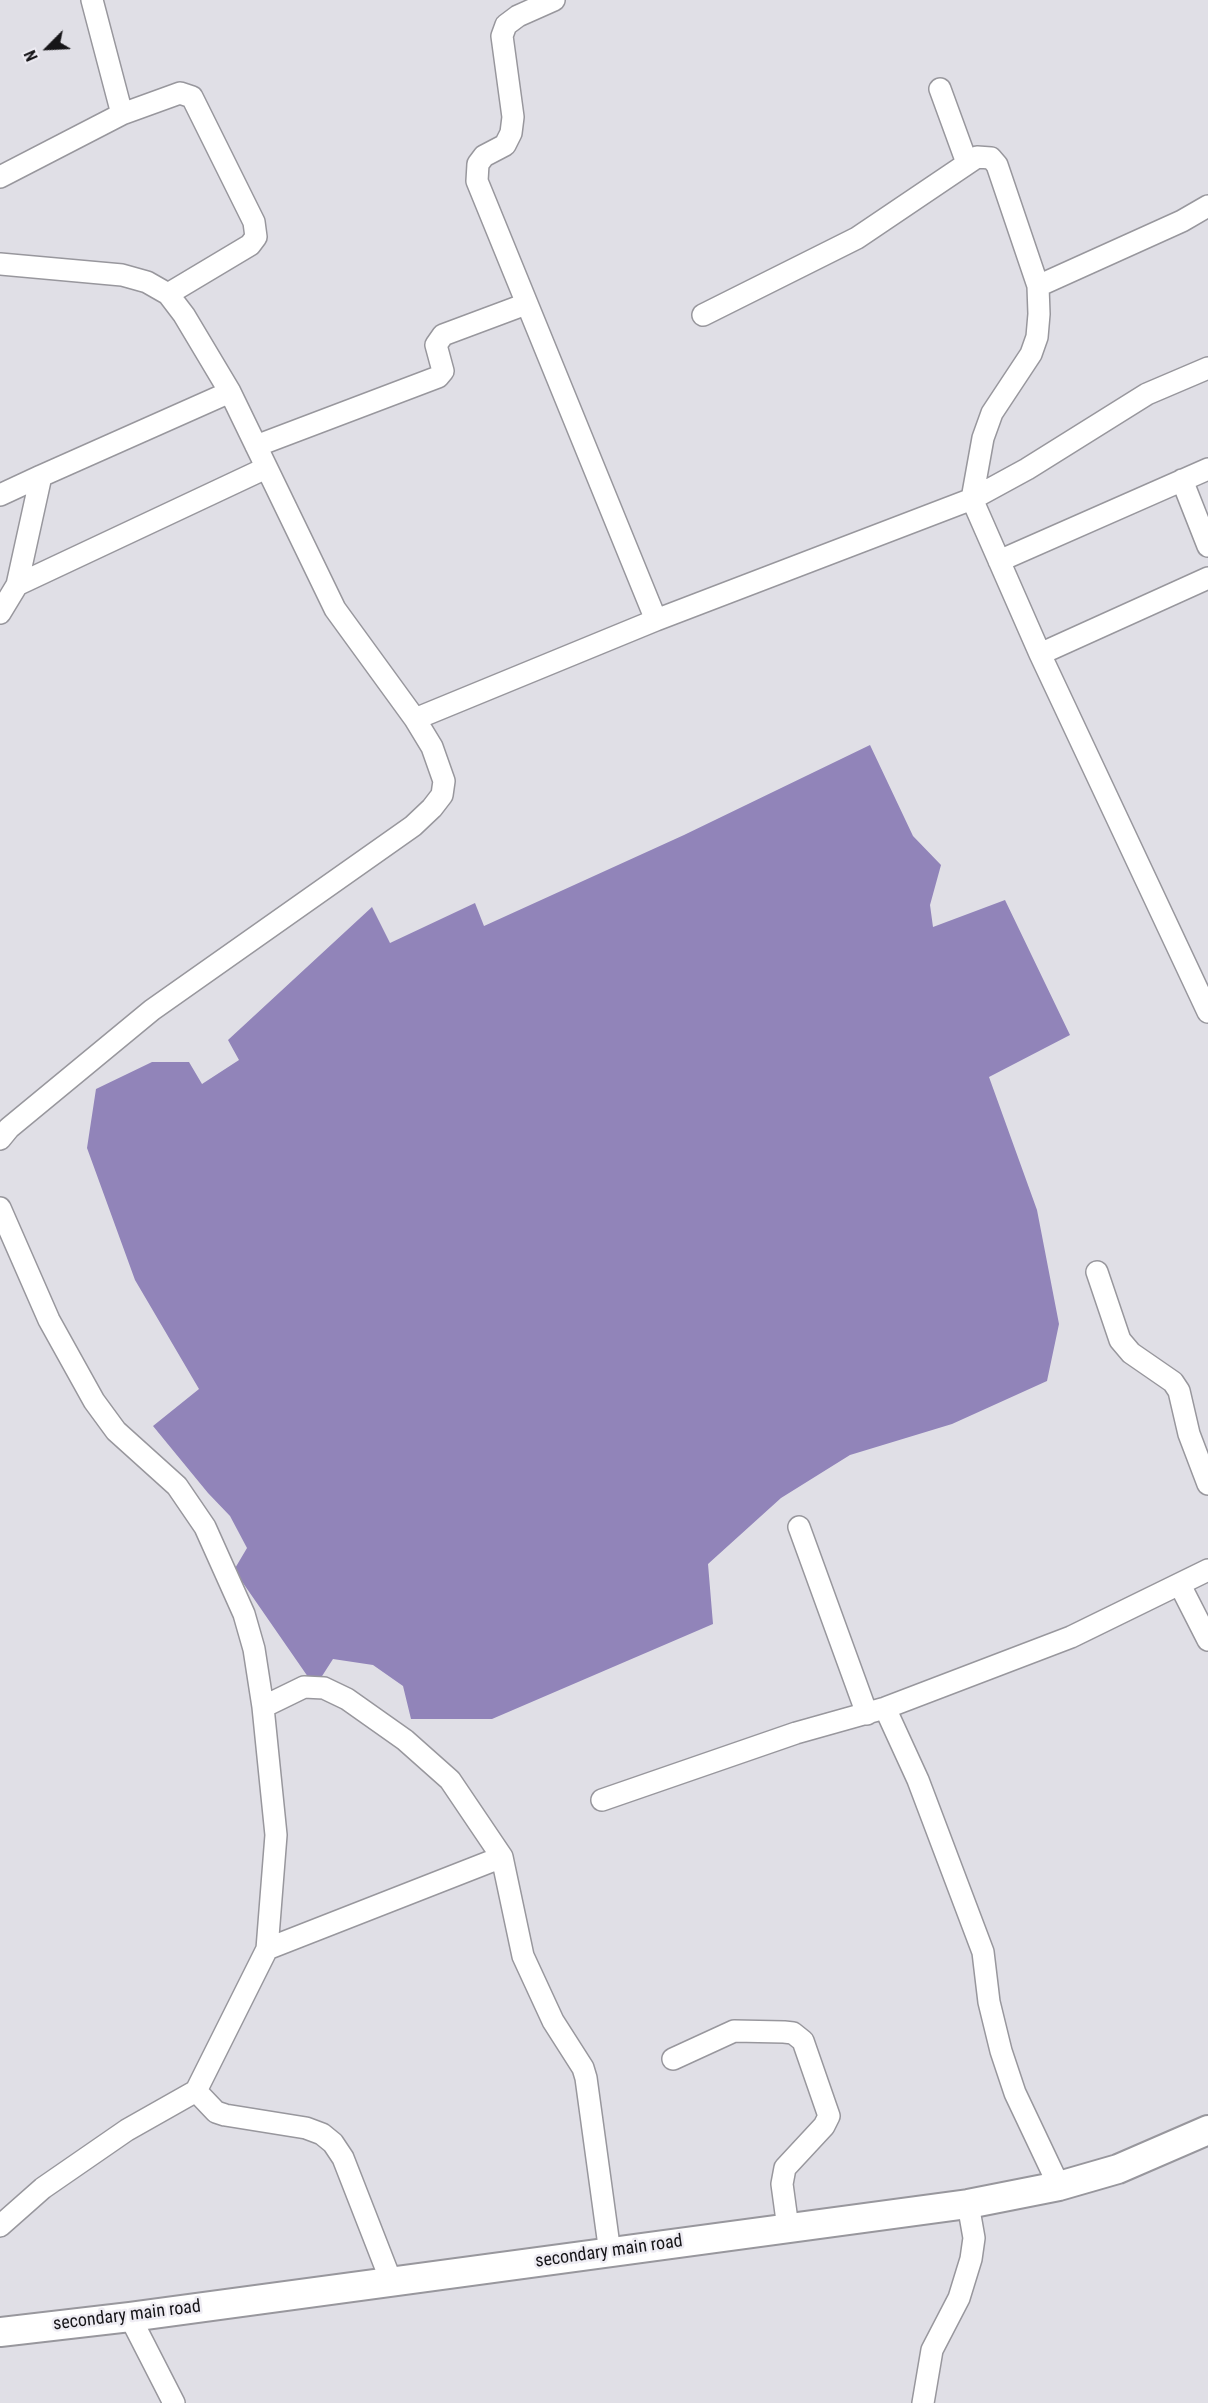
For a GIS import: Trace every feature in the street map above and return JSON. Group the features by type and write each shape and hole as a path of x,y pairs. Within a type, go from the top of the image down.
{"main road":[{"name":"secondary main road","path":"3,2326 130,2317 968,2204 1059,2186 1118,2169 1208,2130"}],"street":[{"path":"92,0 122,114"},
{"path":"554,0 518,16 506,25 502,36 513,117 512,133 505,145 484,156 476,171 477,181 656,620"},
{"path":"940,89 967,163"},
{"path":"0,177 122,114 180,93 192,97 257,231 250,245 168,294"},
{"path":"703,315 857,238 967,163 986,156 997,165 1038,286 1037,337 1031,354 992,413 982,438 972,499 1040,654 1208,1012"},
{"path":"1038,286 1182,221 1208,206"},
{"path":"0,264 12,267 122,275 147,282 168,294 184,315 230,392 335,609 415,718 432,747 444,781 442,795 432,808 412,826 152,1011 9,1128 0,1139"},
{"path":"256,446 438,377 443,371 436,345 443,335 526,304"},
{"path":"415,718 656,620 972,499 1027,469 1147,394 1208,368"},
{"path":"0,495 230,392"},
{"path":"17,585 266,468"},
{"path":"999,561 1208,469"},
{"path":"0,613 17,585 41,476"},
{"path":"1182,480 1208,546"},
{"path":"1040,654 1208,578"},
{"path":"0,1208 49,1320 94,1401 117,1431 177,1486 205,1527 244,1614 254,1649 263,1707 276,1835 267,1949 196,2091 127,2130 43,2188 0,2226"},
{"path":"1097,1272 1120,1340 1131,1353 1173,1382 1179,1391 1192,1442 1208,1484"},
{"path":"799,1527 876,1711 918,1780 983,1952 989,2001 1001,2051 1016,2093 1059,2186"},
{"path":"602,1800 709,1762 876,1711 1071,1637 1208,1570"},
{"path":"1180,1585 1208,1640"},
{"path":"263,1707 304,1687 324,1688 347,1699 433,1762 450,1780 502,1857 523,1956 553,2020 583,2068 586,2078 610,2253"},
{"path":"267,1949 502,1857"},
{"path":"673,2060 734,2031 793,2033 802,2041 830,2116 824,2126 785,2168 782,2184 788,2228"},
{"path":"196,2091 216,2112 306,2128 322,2134 333,2143 347,2168 391,2281"},
{"path":"923,2403 932,2350 959,2298 971,2259 974,2238 968,2204"},
{"path":"130,2317 174,2403"}],"shaded area":[{"path":"870,745 913,836 941,865 930,905 933,927 1005,900 1070,1035 989,1077 1037,1210 1059,1324 1047,1381 952,1424 850,1455 781,1498 708,1564 713,1624 492,1719 411,1719 403,1686 373,1665 333,1659 315,1687 234,1570 247,1548 230,1516 153,1426 199,1389 135,1280 87,1148 96,1089 152,1062 189,1062 202,1084 239,1060 228,1040 372,907 390,943 475,903 484,926 684,835"}]}
